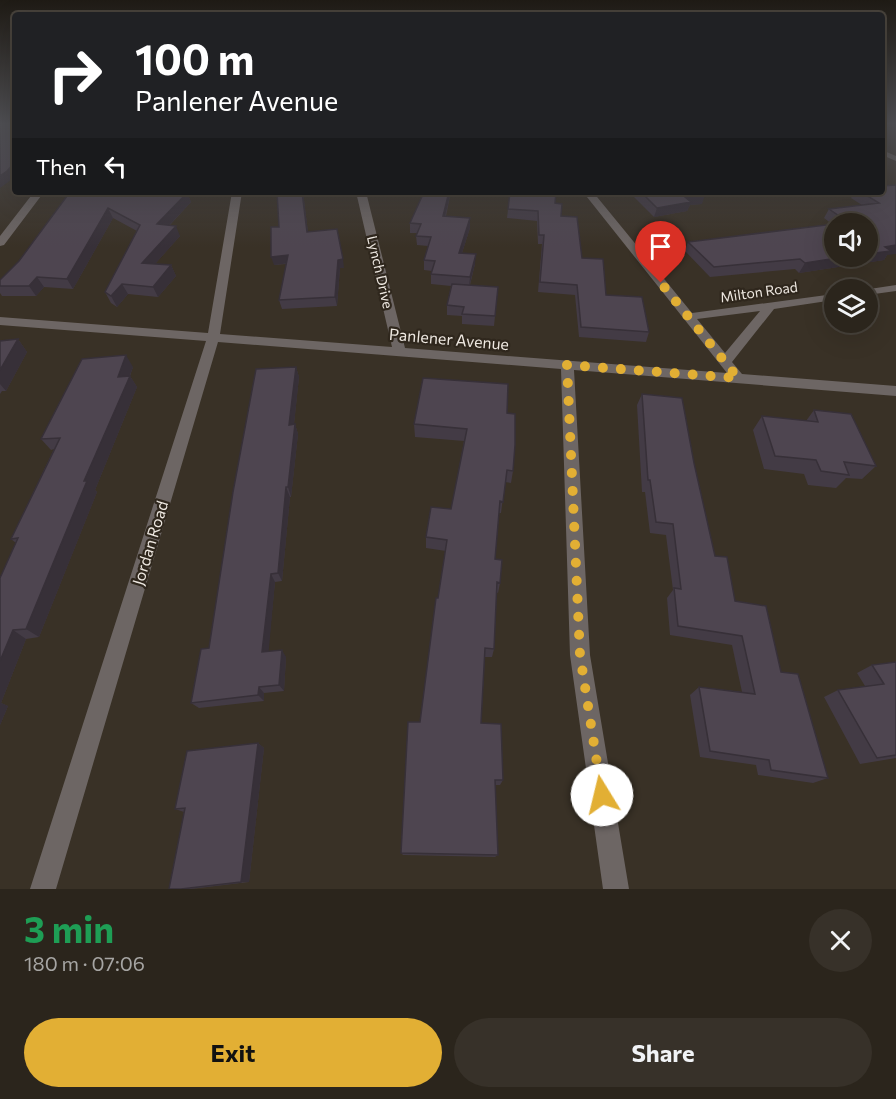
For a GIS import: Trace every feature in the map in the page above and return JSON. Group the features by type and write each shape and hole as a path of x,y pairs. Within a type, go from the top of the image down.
{"street":[{"path":"0,243 37,195"},
{"name":"Jordan Road","path":"43,889 213,338 237,195"},
{"name":"Lynch Drive","path":"362,195 399,351"},
{"path":"590,195 738,378"},
{"path":"878,290 896,288"},
{"name":"Milton Road","path":"688,317 824,298"},
{"path":"725,362 771,306"},
{"name":"Panlener Avenue","path":"0,321 896,391"},
{"path":"567,365 580,655 616,889"}],"building":[{"path":"0,164 12,164 7,171 0,176"},
{"path":"896,185 896,245 885,247 891,251 878,253 878,213 835,213 829,209 879,203 866,195 885,195 885,186"},
{"path":"68,195 185,195 157,224 176,226 142,263 171,265 153,287 122,284 111,296 105,292 140,225 108,208 67,279 37,277 29,286 0,286 0,280 19,261"},
{"path":"277,195 302,195 307,232 337,229 343,259 338,260 335,297 279,300 288,255 271,257 271,227 279,227"},
{"path":"423,195 448,195 443,216 470,218 459,253 476,254 470,277 431,274 435,261 424,260 431,237 416,236 421,224 410,223"},
{"path":"510,195 556,195 555,203 562,204 561,216 577,217 582,258 603,259 606,295 642,297 649,332 581,327 577,285 540,282 544,235 539,235 538,211 508,209"},
{"path":"644,195 705,195 685,197 691,202 657,208"},
{"path":"824,225 824,260 805,263 800,259 714,267 688,242"},
{"path":"452,284 498,287 495,316 462,314 464,307 447,305"},
{"path":"18,339 0,370 0,341"},
{"path":"126,355 118,377 130,376 84,481 87,481 26,629 13,630 0,661 0,578 18,538 11,539 60,438 41,439 82,359"},
{"path":"296,367 289,425 295,424 288,487 286,487 278,573 271,574 262,652 282,650 279,685 259,687 258,695 191,703 201,649 209,648 233,492 256,369"},
{"path":"423,378 508,384 507,413 515,414 513,471 507,470 503,502 500,501 495,559 502,560 500,583 497,582 494,649 485,648 481,723 501,724 503,780 495,780 498,855 401,853 408,722 420,722 436,598 438,598 447,540 426,537 431,507 451,509 467,429 414,424"},
{"path":"642,394 682,398 715,556 727,557 735,601 766,606 781,672 798,674 828,778 771,770 769,760 710,751 699,687 755,694 742,636 678,626 674,588 681,589 673,524 656,522 650,480 648,480"},
{"path":"814,410 851,414 876,466 844,462 849,475 821,471 816,460 775,456 762,416 818,422"},
{"path":"896,662 896,755 877,758 838,690 884,684 872,665"},
{"path":"258,743 241,882 169,889 185,808 175,809 187,751"}],"route":[{"path":"602,795 580,655 567,365 738,378 661,283"}]}
